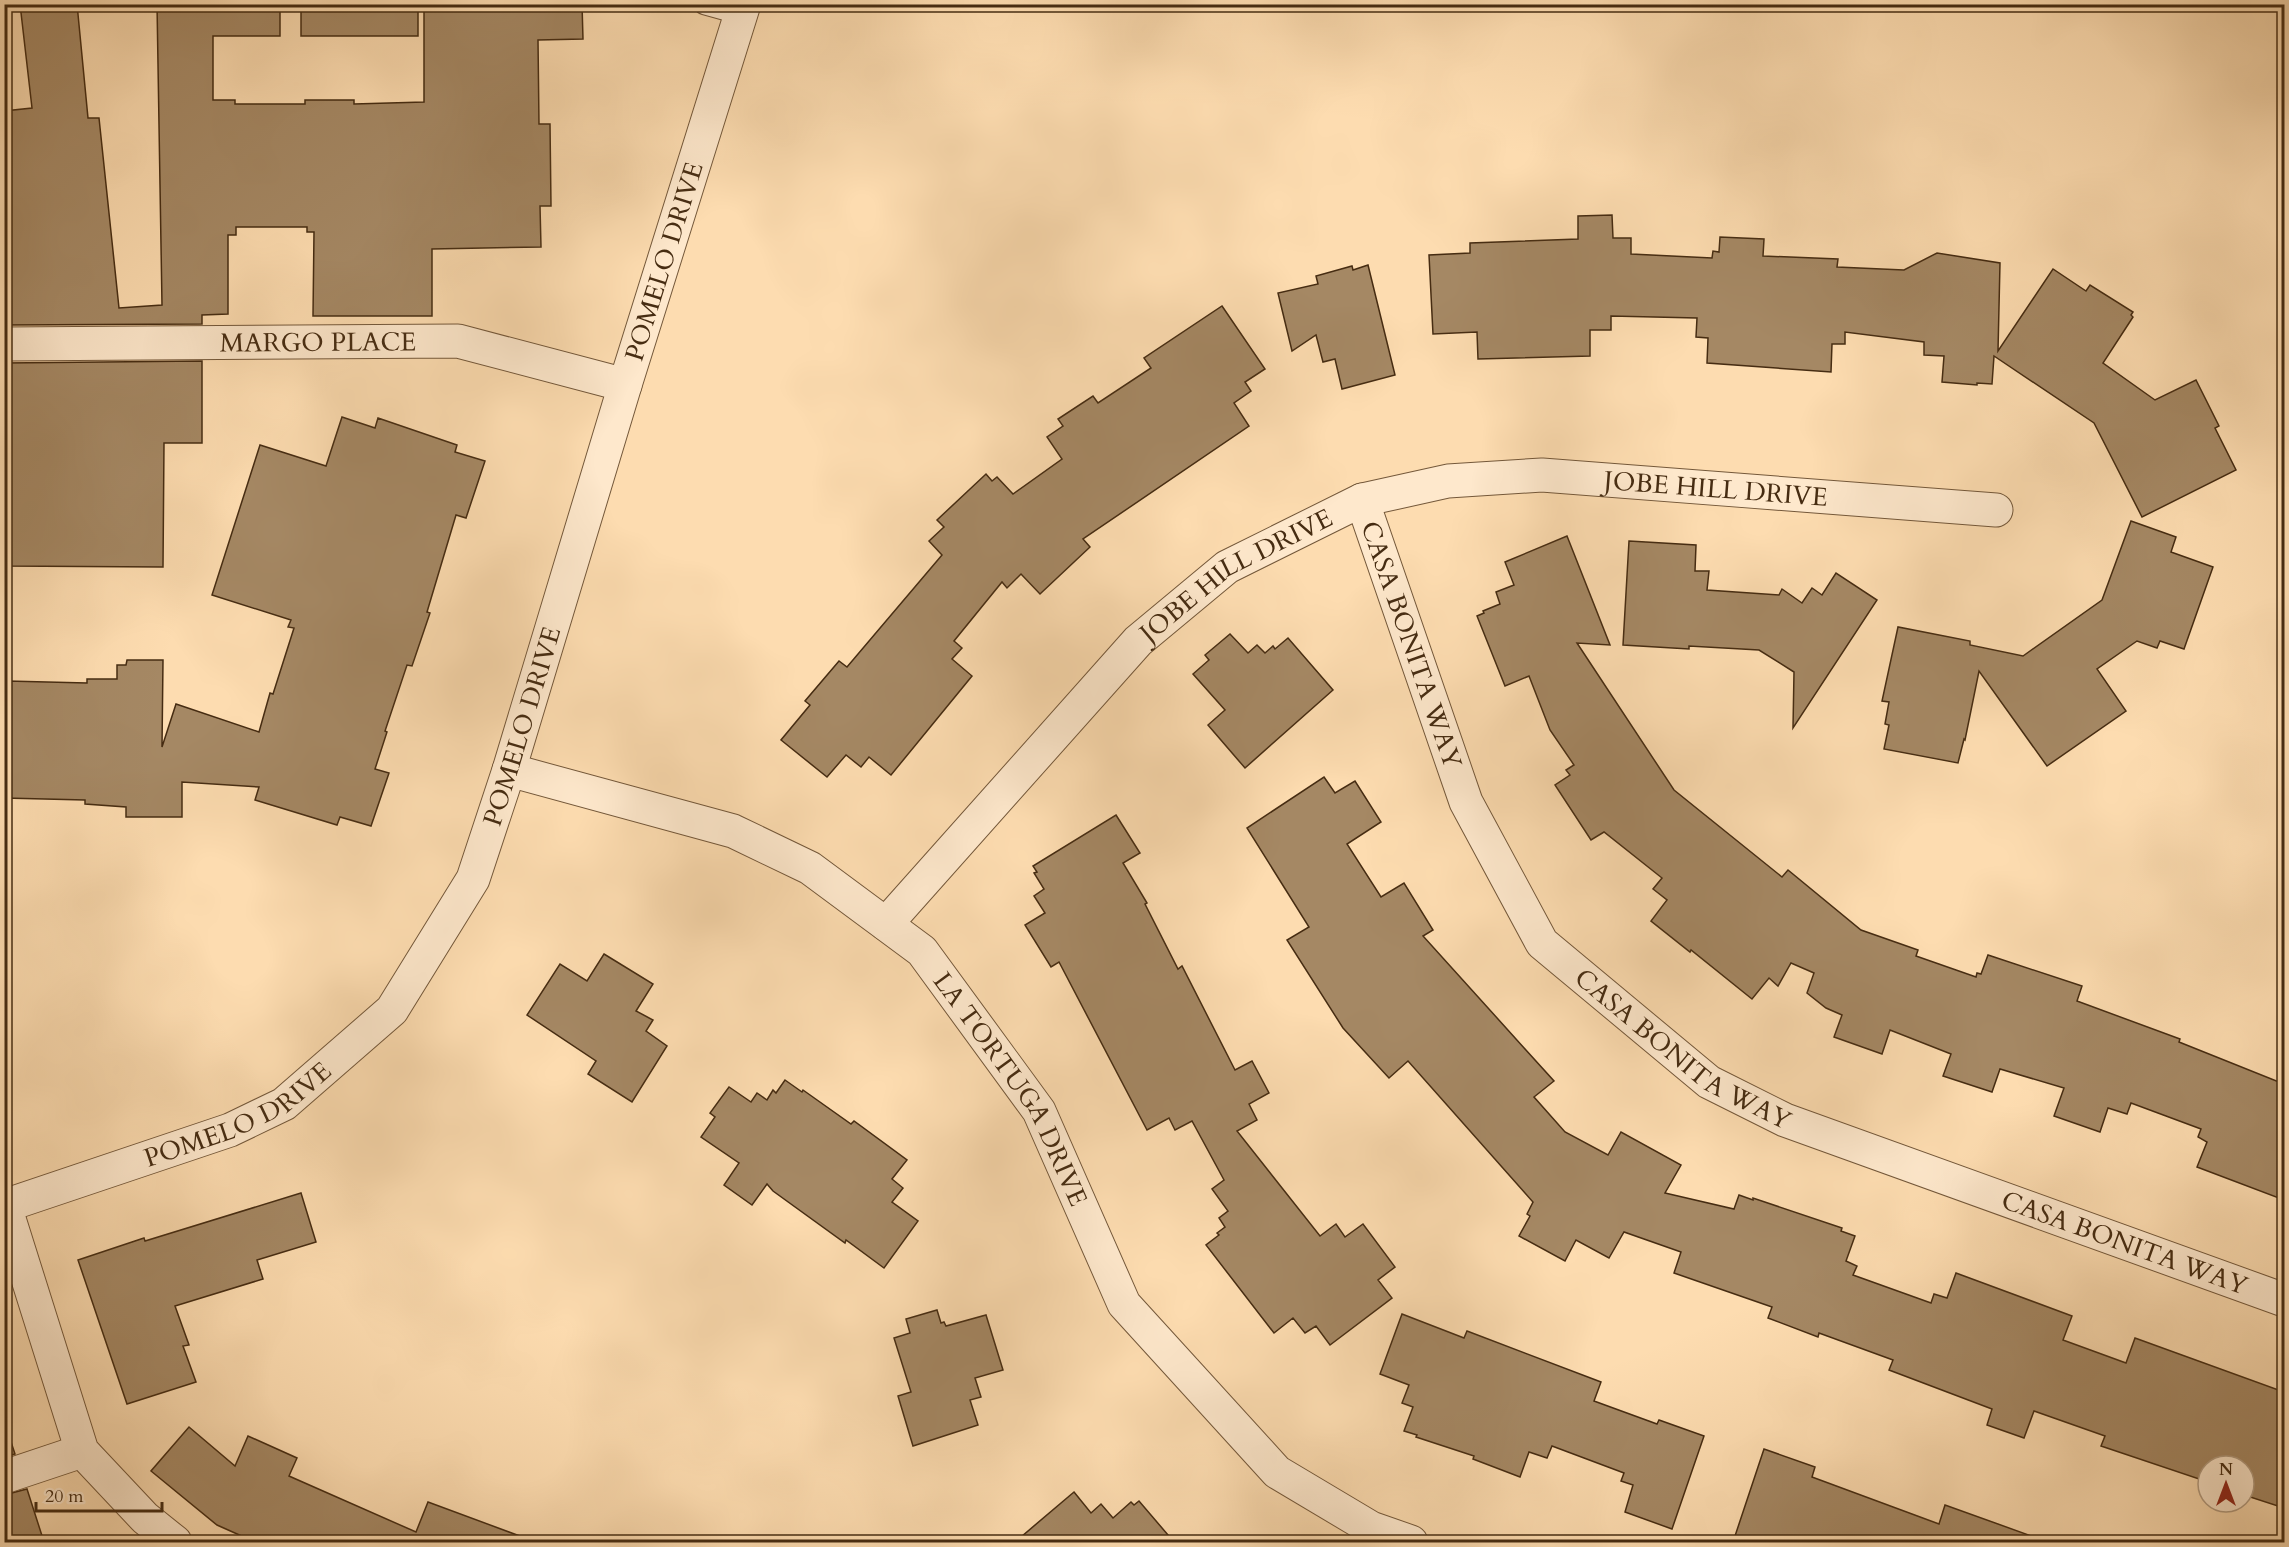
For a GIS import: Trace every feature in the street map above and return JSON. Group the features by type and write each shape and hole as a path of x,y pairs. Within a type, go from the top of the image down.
{"street":[{"name":"POMELO DRIVE","path":"5,1205 230,1130 284,1104 392,1010 473,879 509,770 742,9"},
{"name":"MARGO PLACE","path":"4,344 458,341 625,385"},
{"name":"JOBE HILL DRIVE","path":"886,924 1138,641 1227,567 1362,500 1448,481 1542,476 1996,510"},
{"name":"CASA BONITA WAY","path":"1362,500 1466,802 1542,943 1709,1082 1785,1120 2284,1300"},
{"name":"LA TORTUGA DRIVE","path":"509,770 733,831 810,868 922,951 1039,1112 1124,1304 1277,1472 1371,1528 1411,1542"},
{"path":"5,1205 82,1451 145,1518 175,1542"},
{"path":"4,1477 82,1451"}],"lane":[{"path":"705,4 742,9"}],"building":[{"path":"20,4 77,4 88,118 99,118 119,308 162,305 157,4 280,4 280,36 213,36 213,100 235,100 235,104 305,104 305,100 354,100 354,104 424,102 424,8 582,4 583,39 538,40 539,124 550,124 551,206 540,206 541,247 432,249 432,316 313,316 314,232 307,232 307,227 236,227 236,235 228,235 228,314 202,315 202,324 4,325 4,111 32,108"},
{"path":"301,4 418,4 418,36 301,36"},
{"path":"1612,215 1613,238 1631,238 1631,254 1712,258 1713,251 1719,252 1720,237 1764,239 1763,256 1838,259 1837,267 1904,270 1937,253 2000,263 1998,351 2053,269 2086,291 2090,285 2133,312 2131,315 2133,317 2103,363 2155,400 2196,380 2219,426 2215,428 2236,470 2142,517 2094,423 1994,356 1992,384 1942,382 1944,356 1924,355 1924,342 1845,332 1845,344 1832,344 1831,372 1707,363 1708,338 1696,337 1697,318 1611,316 1611,330 1590,330 1590,356 1478,359 1477,332 1433,334 1429,255 1470,253 1470,243 1578,239 1578,216"},
{"path":"1368,265 1395,375 1342,389 1335,359 1323,362 1316,335 1292,351 1278,293 1318,284 1316,276 1352,266 1353,270"},
{"path":"1222,306 1265,369 1245,382 1251,391 1234,403 1249,426 1083,539 1090,547 1040,594 1021,574 1007,588 1002,582 954,641 962,648 952,659 972,676 891,775 869,757 861,767 846,755 827,777 781,740 810,705 805,701 839,661 847,667 942,555 929,541 944,527 937,520 986,474 992,481 997,477 1013,494 1062,459 1047,437 1063,426 1058,419 1093,396 1098,403 1151,368 1144,358"},
{"path":"202,361 202,443 164,443 163,567 4,566 4,363"},
{"path":"342,417 375,428 378,418 457,445 455,452 485,461 466,518 456,515 427,612 430,613 412,666 407,665 385,731 387,732 375,769 389,773 371,826 340,817 337,825 255,800 259,787 182,782 182,817 126,817 126,807 85,804 85,800 4,798 4,683 7,681 87,683 87,679 117,679 117,665 126,665 127,660 163,660 162,747 176,704 259,732 270,693 273,694 294,628 288,627 291,620 212,595 260,445 326,466"},
{"path":"2131,521 2176,537 2171,552 2213,567 2184,649 2160,641 2157,648 2137,641 2097,669 2126,711 2047,766 1979,671 1958,763 1884,749 1889,725 1885,724 1889,702 1882,701 1898,627 1970,641 1970,645 2023,656 2102,600"},
{"path":"1567,536 1610,645 1577,643 1674,790 1782,877 1788,870 1861,930 1918,950 1916,956 1976,977 1977,973 1981,974 1988,955 2082,986 2077,1001 2180,1039 2179,1042 2284,1084 2284,1200 2197,1167 2207,1142 2198,1137 2201,1129 2131,1103 2127,1114 2108,1108 2100,1132 2054,1116 2064,1088 2000,1069 1992,1092 1943,1076 1951,1054 1890,1030 1882,1054 1834,1037 1842,1015 1826,1008 1807,993 1814,973 1791,963 1778,986 1769,978 1752,999 1651,921 1667,900 1653,889 1662,878 1604,832 1591,840 1555,785 1570,775 1566,770 1574,765 1550,730 1529,676 1505,686 1477,616 1500,604 1496,592 1514,585 1505,562"},
{"path":"1629,541 1696,545 1695,571 1709,571 1707,590 1779,595 1782,589 1802,603 1812,588 1822,595 1836,573 1877,600 1793,728 1794,672 1759,650 1623,645"},
{"path":"1230,634 1248,653 1257,645 1265,653 1273,646 1275,649 1288,638 1333,690 1245,768 1208,725 1225,710 1193,674 1209,660 1205,655"},
{"path":"1324,777 1335,793 1355,781 1381,822 1347,844 1381,897 1404,883 1433,930 1423,936 1554,1081 1534,1097 1565,1132 1608,1155 1621,1132 1681,1165 1665,1193 1734,1209 1739,1195 1842,1228 1841,1231 1855,1236 1846,1261 1857,1266 1853,1275 1931,1303 1934,1294 1947,1298 1956,1273 2072,1316 2063,1340 2126,1363 2135,1338 2284,1392 2284,1508 2256,1499 2256,1454 2196,1454 2196,1478 2101,1446 2105,1436 2034,1411 2024,1438 1987,1425 1992,1409 1889,1370 1893,1360 1819,1333 1818,1337 1768,1318 1772,1307 1674,1273 1681,1252 1624,1232 1609,1258 1576,1240 1565,1261 1519,1236 1530,1216 1527,1214 1533,1202 1408,1061 1389,1078 1343,1028 1287,940 1309,927 1247,828"},
{"path":"1116,815 1140,853 1123,863 1147,903 1145,904 1178,969 1182,966 1235,1070 1252,1061 1269,1093 1249,1104 1257,1120 1237,1131 1320,1236 1336,1224 1345,1237 1363,1224 1395,1267 1378,1280 1392,1298 1330,1345 1316,1326 1305,1333 1293,1318 1274,1333 1206,1245 1225,1227 1219,1218 1228,1211 1212,1189 1224,1180 1192,1121 1175,1130 1169,1118 1147,1130 1059,962 1051,967 1025,925 1045,913 1034,896 1044,889 1034,873 1037,872 1033,866"},
{"path":"604,954 653,984 636,1011 653,1020 646,1031 667,1046 632,1102 588,1074 596,1061 527,1015 560,964 587,981"},
{"path":"785,1080 851,1124 854,1121 907,1160 892,1179 903,1188 892,1202 918,1221 884,1268 846,1240 845,1243 773,1191 767,1184 752,1205 724,1185 739,1163 701,1137 715,1117 710,1113 729,1087 751,1102 757,1093 767,1100 773,1090 776,1093"},
{"path":"301,1193 316,1242 257,1260 263,1279 175,1306 189,1345 183,1346 196,1382 127,1404 78,1260 144,1238 145,1241"},
{"path":"937,1310 941,1323 944,1322 946,1326 986,1315 1003,1370 975,1378 981,1397 970,1400 978,1425 913,1446 898,1396 911,1392 894,1338 910,1333 906,1319"},
{"path":"1402,1314 1464,1338 1467,1331 1601,1382 1594,1401 1657,1424 1659,1420 1704,1436 1672,1529 1625,1512 1633,1485 1621,1481 1624,1473 1552,1446 1547,1458 1529,1452 1520,1477 1473,1459 1474,1456 1404,1431 1413,1407 1402,1403 1409,1385 1380,1374"},
{"path":"189,1427 235,1466 248,1436 297,1458 289,1476 416,1532 428,1502 528,1539 528,1542 255,1542 217,1525 151,1471"},
{"path":"11,1442 15,1454 4,1457 4,1443"},
{"path":"1764,1449 1815,1467 1812,1477 1939,1524 1945,1505 2037,1538 2036,1542 1733,1542"},
{"path":"27,1489 44,1542 4,1542 4,1495"},
{"path":"1074,1492 1091,1513 1101,1504 1113,1518 1131,1502 1134,1505 1139,1501 1174,1542 1015,1542"}]}
